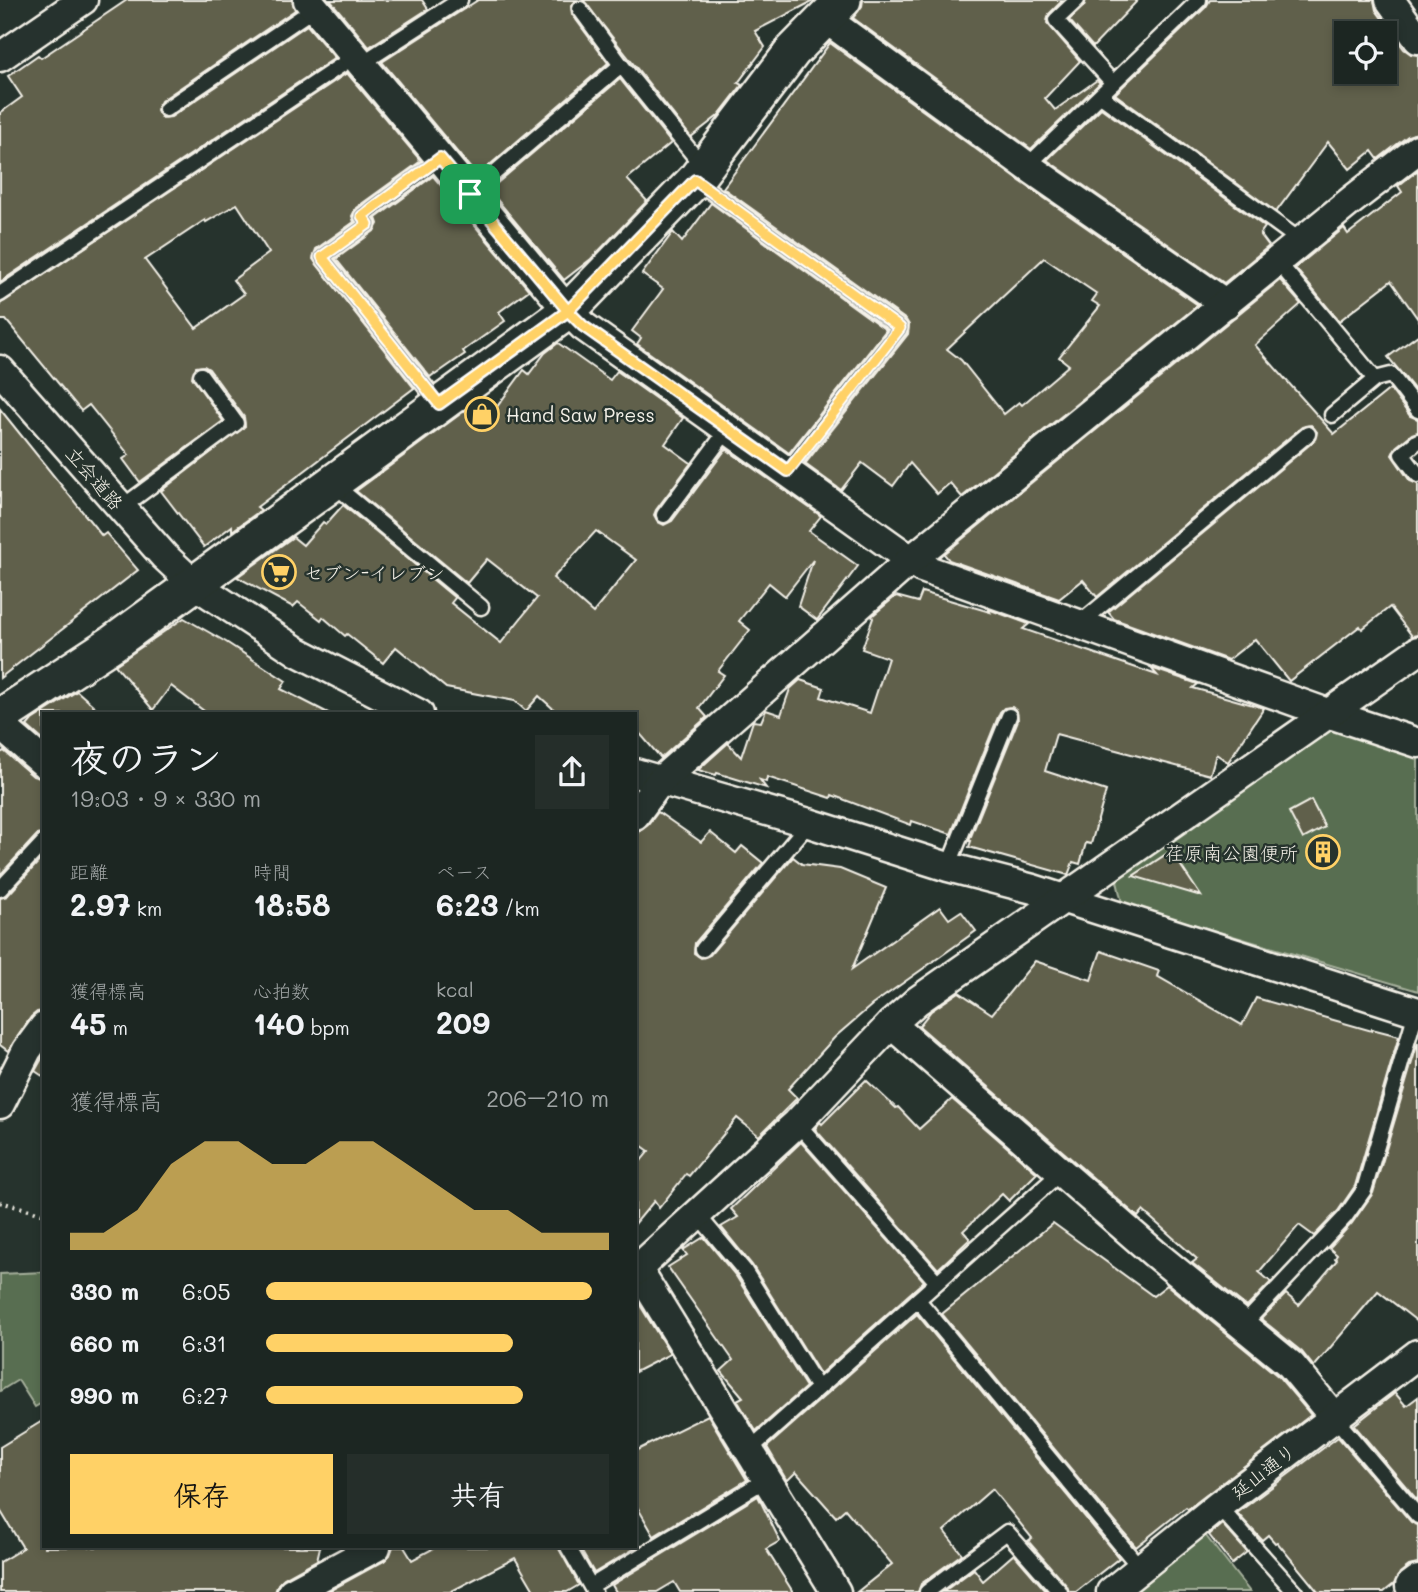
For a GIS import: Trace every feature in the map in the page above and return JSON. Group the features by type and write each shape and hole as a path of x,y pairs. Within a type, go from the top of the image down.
{"street":[{"path":"1390,0 1418,39"},
{"path":"0,57 66,4"},
{"path":"312,4 583,326 922,568 1418,743"},
{"path":"0,716 113,643 568,311 699,174 793,51 839,5 1027,166 1226,304"},
{"path":"637,809 648,777 1418,149"},
{"name":"立会道路","path":"1,372 164,556 193,583 298,652 415,712"},
{"path":"637,1267 797,1123 891,1024 917,1001 1418,651"},
{"path":"0,725 42,761"},
{"path":"648,777 1063,899 1417,1012"},
{"path":"891,1024 1060,1172 1291,1365 1334,1417"},
{"path":"0,1104 27,1050 42,1030"},
{"path":"637,1270 836,1592"},
{"name":"延山通り","path":"1113,1592 1218,1506 1418,1354"},
{"path":"292,1592 333,1583 375,1548"},
{"path":"1415,1592 1410,1586 1418,1580"}],"lane":[{"path":"0,294 358,60 460,0"},
{"path":"1077,0 1056,20 1113,83"},
{"path":"1027,166 1199,0"},
{"path":"166,109 312,4"},
{"path":"580,9 699,174 900,328 788,471"},
{"path":"470,194 621,65"},
{"path":"1101,96 1302,242"},
{"path":"439,404 322,257 368,224 362,216 440,158"},
{"path":"1278,262 1375,379"},
{"path":"121,508 236,423 201,375"},
{"path":"1332,415 1375,379 1391,376 1418,410"},
{"path":"664,515 728,429"},
{"path":"1079,624 1308,435"},
{"path":"1418,441 1402,454 1418,475"},
{"path":"331,483 481,607"},
{"path":"948,867 1009,716"},
{"path":"703,949 808,823"},
{"path":"0,890 42,844"},
{"path":"1242,1326 1345,1217 1364,1190 1417,1012"},
{"path":"797,1123 937,1282"},
{"path":"749,1450 1060,1172"},
{"path":"697,1214 744,1270 818,1388"},
{"path":"918,1300 1141,1569"},
{"path":"1334,1417 1418,1516"},
{"path":"569,1548 593,1589 767,1479"},
{"path":"1218,1506 1294,1592"},
{"path":"927,1592 1007,1532 1060,1592"}],"path":[{"path":"0,1202 42,1213"}],"green space":[{"path":"1330,714 1418,743 1418,991 1122,903 1116,877"},
{"path":"42,1272 42,1403 35,1407 18,1380 0,1391 0,1274"},
{"path":"1202,1531 1250,1592 1125,1592"}],"building":[{"path":"127,0 292,0 295,10 161,101 157,110 162,118 171,117 307,25 335,58 0,282 0,113 22,97 8,76 38,55 41,58"},
{"path":"330,0 422,0 428,9 369,47"},
{"path":"478,0 577,0 571,6 572,14 608,63 477,176 382,62"},
{"path":"583,0 815,0 755,31 765,47 738,83 742,85 718,116 691,137"},
{"path":"863,0 1063,0 1049,14 1047,23 1080,61 1045,98 1055,110 1097,80 1100,83 1031,149 853,18"},
{"path":"1086,0 1138,0 1093,47 1069,20 1084,6"},
{"path":"1210,0 1374,0 1376,10 1384,21 1334,21 1334,84 1397,84 1397,39 1404,49 1418,55 1418,133 1408,136 1378,159 1372,151 1350,169 1328,142 1276,212 1115,94 1206,7"},
{"path":"830,43 1017,179 1198,305 962,497 950,483 937,494 910,463 893,486 862,463 841,490 805,464 908,334 909,325 906,320 723,188","holes":["1044,258 1097,294 1092,301 1100,306 1059,357 1069,365 1022,405 1019,402 1004,414 961,360 947,349"]},
{"path":"347,73 421,161 356,208 352,216 354,222 316,249 313,259 414,388 257,507 261,510 232,531 232,526 204,547 161,491 245,426 244,417 209,369 204,366 196,367 192,377 223,421 140,482 123,459 129,455 89,405 81,411 6,320 0,320 0,304","holes":["237,204 269,253 233,280 244,294 196,328 145,260 205,220 206,222"]},
{"path":"620,79 671,143 627,179 647,201 591,259 564,280 489,190"},
{"path":"1101,108 1265,227 1260,234 1269,246 1224,283 1047,160"},
{"path":"1418,170 1418,319 1391,281 1339,321 1295,268 1344,228 1348,234 1402,192 1398,186"},
{"path":"433,176 529,290 499,312 505,321 463,351 465,354 430,377 336,259 374,231 378,224 376,218"},
{"path":"711,203 886,330 789,453 637,344 641,338 632,331 663,289 642,274 673,232 682,242"},
{"path":"1280,280 1301,304 1255,345 1334,434 1390,389 1410,416 1418,419 1418,432 1396,447 1392,455 1410,481 1418,484 1418,635 1412,636 1390,607 1362,629 1360,626 1289,681 1255,639 1228,660 1114,619 1108,612 1314,441 1317,432 1311,425 1302,427 1097,597 1083,580 1059,599 949,560 944,554"},
{"path":"1418,335 1418,394 1388,357"},
{"path":"558,343 610,380 617,371 683,418 665,444 691,463 656,510 654,515 658,522 664,525 672,521 726,449 821,516 809,531 858,566 817,620 798,606 813,560 785,596 769,583 739,621 750,630 718,671 724,675 699,708 707,717 661,758 637,730 637,712 557,712 539,696 526,711 515,701 446,688 396,647 383,663 347,634 345,636 323,617 321,620 298,602 293,607 237,577 293,537 303,545 323,522 326,524 343,505 455,598 451,603 501,643 537,598 487,559 467,583 356,491 482,398 496,408 524,370 529,374 545,353","holes":["596,531 636,560 593,613 553,578"]},
{"path":"0,409 102,536 106,533 138,570 0,678"},
{"path":"922,592 990,612 988,609 1029,624 1023,629 1157,675 1151,668 1198,684 1193,688 1264,708 1228,762 1216,754 1210,775 1056,734 1045,771 1106,791 1091,844 1086,843 1080,864 1073,862 1068,875 969,847 969,841 1018,720 1017,711 1012,707 1004,708 1000,712 951,834 912,821 911,825 832,795 831,798 767,777 766,782 760,780 766,788 698,770 728,743 741,757 753,721 761,722 766,710 781,715 790,689 800,680 824,688 821,697 870,713 888,658 862,649 872,616 896,596 918,602"},
{"path":"184,618 286,681 281,689 326,712 205,712 171,686 153,710 115,665"},
{"path":"77,691 101,712 44,712"},
{"path":"42,714 42,739 27,726"},
{"path":"4,751 33,776 42,778 42,834 37,835 0,875 0,753"},
{"path":"1311,800 1325,827 1303,839 1289,812"},
{"path":"658,812 701,842 710,832 736,853 742,846 763,863 695,943 694,953 701,958 710,955 793,857 802,864 840,869 886,888 852,969 940,907 949,919 961,911 976,931 872,1005 835,1037 788,1089 797,1098 759,1136 737,1118 659,1208 654,1201 637,1222 637,1166 649,1151 637,1142 637,833"},
{"path":"1171,851 1201,896 1133,876"},
{"path":"42,858 42,1011 31,1017 8,1051 0,1045 0,898 7,896"},
{"path":"1101,951 1159,971 1157,976 1242,1025 1256,998 1372,1031 1399,1036 1355,1186 1338,1211 1314,1236 1299,1225 1259,1272 1271,1282 1247,1307 1192,1263 1197,1259 1143,1211 1138,1217 919,1026 931,1011 959,992 992,1014 1035,961 1091,980"},
{"path":"1418,1042 1418,1322 1378,1291 1314,1367 1302,1352 1261,1319 1286,1294 1299,1305 1337,1260 1337,1255 1329,1248 1352,1223 1373,1193"},
{"path":"42,1059 42,1076 35,1071"},
{"path":"866,1080 919,1129 952,1099 1037,1173 1009,1201 1002,1194 963,1231 970,1239 938,1269 815,1129"},
{"path":"801,1142 924,1281 820,1374 752,1265 721,1227 738,1217 731,1209"},
{"path":"1053,1223 1153,1296 1167,1285 1279,1377 1311,1415 1136,1547 942,1314"},
{"path":"704,1237 736,1276 806,1387 756,1431 737,1400 743,1397 721,1371 733,1360 668,1267 687,1255 683,1250"},
{"path":"637,1300 670,1354 637,1371"},
{"path":"917,1314 1119,1558 1076,1592 1069,1592 1067,1586 1028,1541 1032,1538 992,1489 944,1531 962,1554 921,1584 918,1592 857,1592 892,1564 845,1509 836,1517 796,1472 787,1481 767,1447"},
{"path":"1395,1393 1406,1406 1418,1397 1418,1501 1354,1425"},
{"path":"708,1415 747,1480 654,1536 637,1506 637,1450"},
{"path":"42,1421 42,1548 320,1548 317,1560 284,1578 275,1592 0,1592 0,1562 23,1548 0,1510 0,1447"},
{"path":"1338,1437 1411,1522 1418,1525 1418,1564 1409,1566 1400,1573 1394,1584 1384,1592 1318,1592 1277,1542 1268,1535 1262,1540 1237,1513"},
{"path":"758,1496 780,1541 766,1549 793,1592 680,1592 674,1582 657,1592 616,1592 612,1585"},
{"path":"1222,1524 1247,1552 1232,1564 1209,1535"},
{"path":"393,1548 405,1548 412,1560 434,1548 559,1548 579,1585 567,1592 535,1592 515,1558 450,1592 327,1592 384,1561"},
{"path":"580,1548 635,1548 594,1573"},
{"path":"1014,1554 1047,1592 943,1592 974,1569 983,1581"}],"place":[{"name":"Hand Saw Press","path":"482,414"},
{"name":"セブン-イレブン","path":"279,572"},
{"name":"荏原南公園便所","path":"1323,852"}],"route":[{"path":"470,194 440,158 362,216 368,224 322,257 439,404 568,311 695,180 900,328 788,471 583,326 568,311 470,194"}]}
